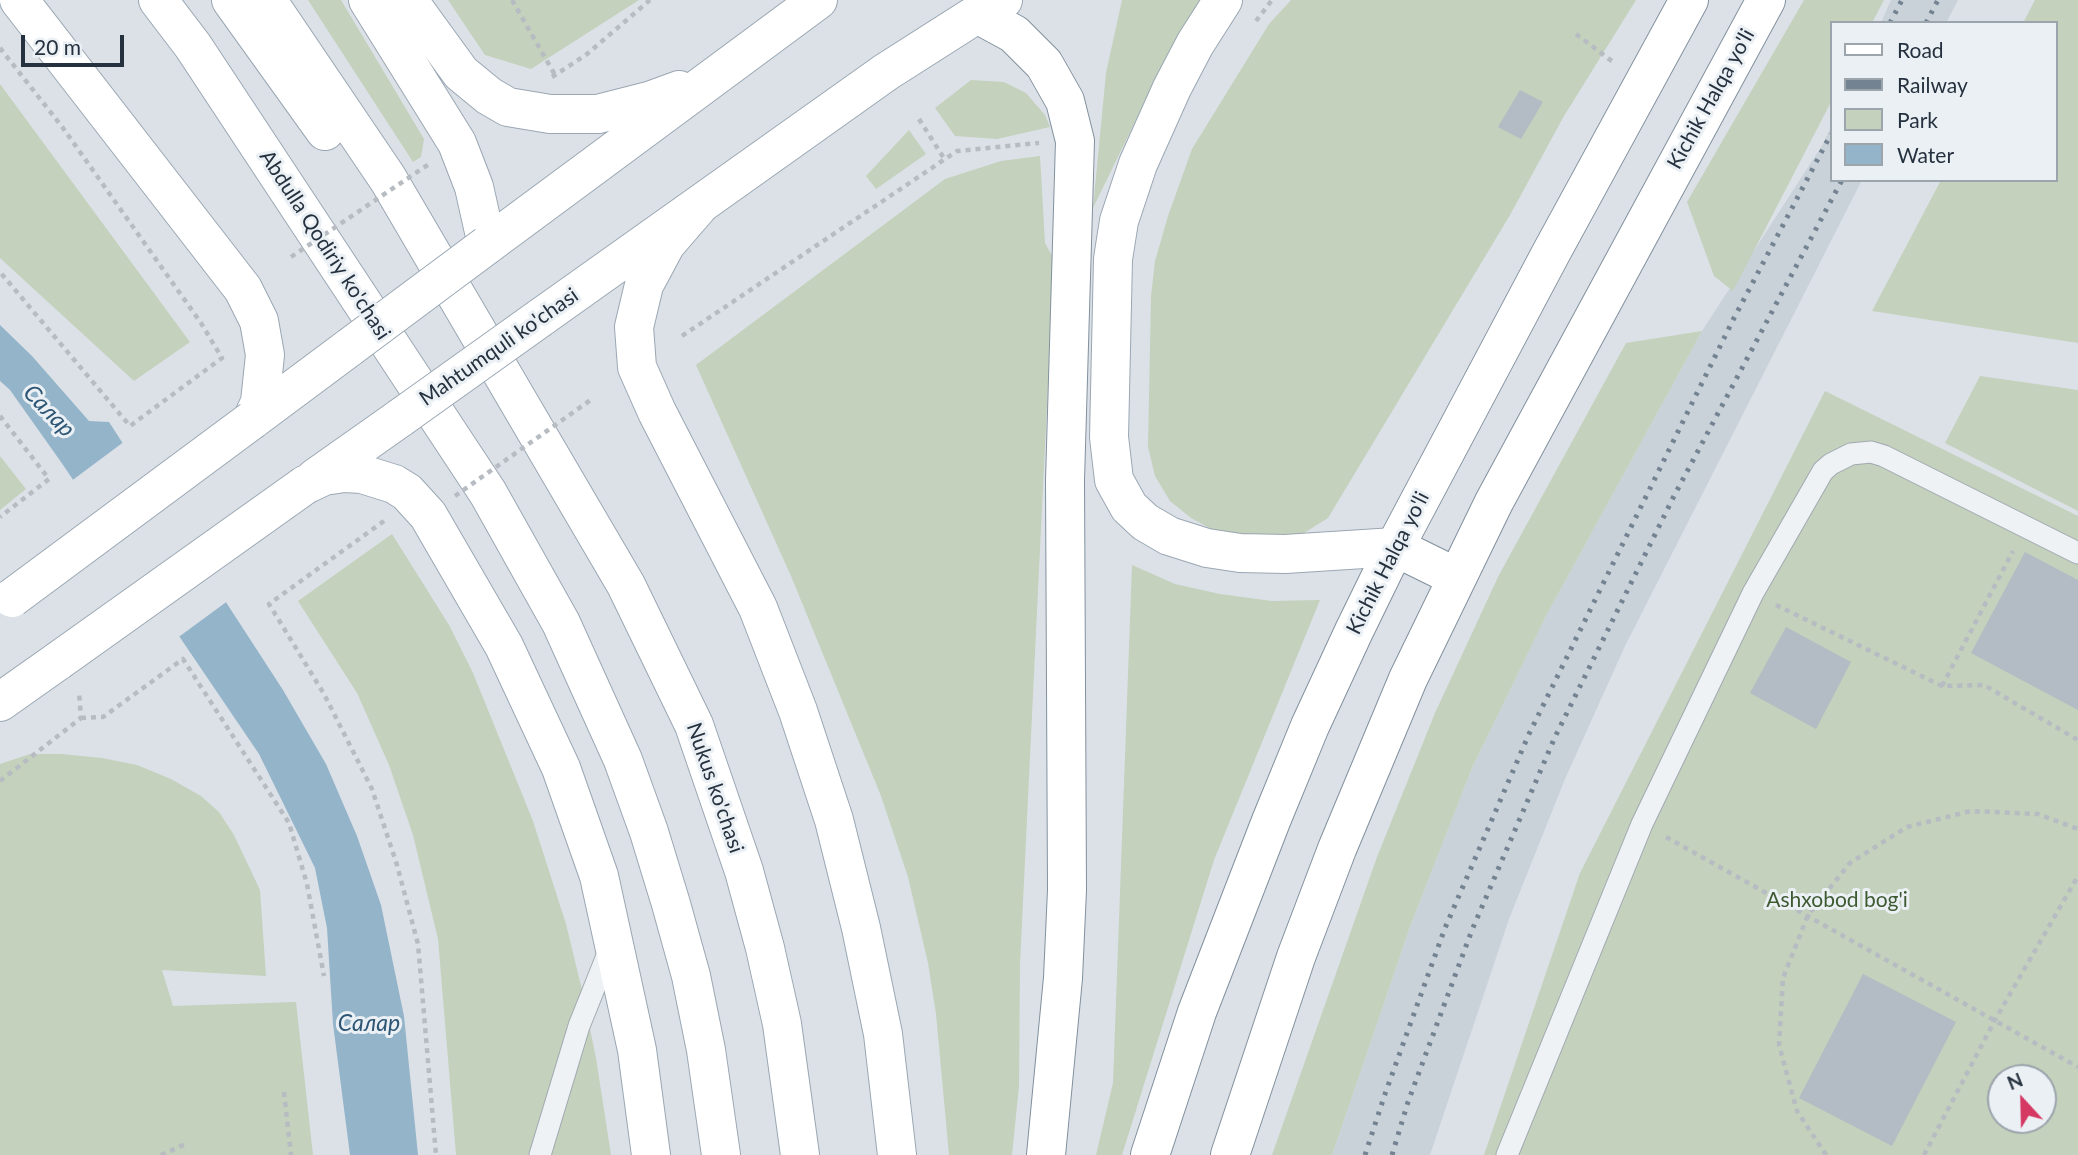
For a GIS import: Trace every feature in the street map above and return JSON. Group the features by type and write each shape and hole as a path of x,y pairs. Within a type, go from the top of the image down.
{"main road":[{"path":"19,0 243,289 259,321 265,355 260,402 252,420"},
{"name":"Abdulla Qodiriy ko'chasi","path":"158,0 208,69 472,495"},
{"path":"231,0 368,192 547,452"},
{"path":"267,0 388,178 547,452"},
{"path":"368,0 457,143 474,187 487,245"},
{"path":"408,0 461,73 489,96 508,107 550,114 597,114 649,102 714,77"},
{"path":"6,602 818,0"},
{"path":"1223,0 1195,44 1167,99 1138,164 1119,221 1113,259 1109,437 1114,480 1129,507 1145,522 1169,536 1207,548 1240,553 1285,554 1395,547 1456,577"},
{"name":"Kichik Halqa yo'li","path":"1150,1155 1198,1012 1310,726 1395,547 1689,0"},
{"name":"Kichik Halqa yo'li","path":"1230,1155 1296,957 1337,849 1386,730 1456,577 1766,0"},
{"path":"990,7 1044,65 1065,101 1075,141 1065,481 1067,890 1063,978 1046,1155"},
{"name":"Mahtumquli ko'chasi","path":"0,702 69,676 305,485 886,72 990,7"},
{"path":"698,206 666,244 644,285 634,327 637,366 657,412 758,608 799,710 834,820 861,928 883,1034 897,1155"},
{"name":"Nukus ko'chasi","path":"547,452 626,585 689,714 703,749 744,871 765,948 782,1024 800,1155"},
{"path":"305,485 324,476 344,473 371,476 407,492 428,515 504,646 561,768 599,876 639,1062 651,1155"},
{"path":"472,495 561,623 623,760 649,832 691,976 706,1050 721,1155"}],"lane":[{"path":"1507,1155 1642,824 1754,593 1823,471 1851,454 1871,452 1884,456 2078,553"},
{"path":"540,1155 579,1026 614,938"}],"path":[{"path":"512,0 555,75"},
{"path":"545,81 587,54 650,0"},
{"path":"1576,34 1613,62"},
{"path":"0,48 64,128 201,323 222,358 130,426 0,272"},
{"path":"919,119 945,160"},
{"path":"682,337 957,151 1051,142"},
{"path":"291,257 429,164"},
{"path":"472,495 592,399"},
{"path":"0,416 49,479 0,517"},
{"path":"390,516 269,604 324,694 372,789 397,865 418,944 436,1155"},
{"path":"1942,686 2026,526"},
{"path":"1754,593 1942,686 1984,685 2078,740"},
{"path":"0,781 81,718 103,717 183,659 289,823 307,884 324,976"},
{"path":"69,676 81,718"},
{"path":"1826,1155 1797,1111 1779,1045 1783,978 1808,915 1850,863 1907,827 1971,811 2038,814 2078,830"},
{"path":"1642,824 2078,1067"},
{"path":"1924,1155 1995,1020 2078,876"},
{"path":"284,1093 291,1155"},
{"path":"161,1155 188,1143"}],"shaded area":[{"path":"1891,0 1958,0 1947,21 1882,21"},
{"path":"1829,131 1829,182 1861,182 1625,646 1565,779 1509,919 1430,1155 1332,1155 1411,924 1472,768 1546,616 1702,331"}],"green space":[{"path":"308,0 341,0 424,139 421,157 413,162"},
{"path":"448,0 639,0 531,69 485,55"},
{"path":"1122,0 1200,0 1152,87 1093,208 1106,73"},
{"path":"1291,0 1636,0 1564,116 1510,215 1328,518 1304,533 1274,538 1217,532 1191,518 1170,501 1155,476 1148,447 1151,296 1155,261 1192,149 1269,24"},
{"path":"1804,0 1884,0 1873,21 1829,21 1829,106 1733,291 1714,276 1687,202"},
{"path":"2035,0 2078,0 2078,343 1872,311 1940,182 2057,182 2057,21 2024,21"},
{"path":"971,80 1004,82 1026,93 1045,115 1050,127 997,139 955,136 935,108"},
{"path":"0,84 190,342 134,381 0,258"},
{"path":"909,130 926,154 876,189 866,176"},
{"path":"1040,156 1045,243 1054,259 1020,964 1019,1086 1012,1155 949,1155 936,1014 928,963 908,877 881,796 791,576 696,365 945,179 1001,161"},
{"path":"1702,331 1546,616 1472,768 1411,924 1332,1155 1272,1155 1377,857 1435,713 1499,575 1626,343"},
{"path":"1980,376 2078,390 2078,511 1945,443"},
{"name":"Ashxobod bog'i","path":"1825,391 2078,516 2078,1155 1484,1155 1580,873"},
{"path":"0,456 26,489 0,510"},
{"path":"392,534 449,625 473,673 533,821 566,924 582,990 611,1155 456,1155 438,939 413,835 389,765 357,693 298,601"},
{"path":"1132,565 1175,584 1220,594 1272,601 1320,600 1214,860 1122,1155 1096,1155 1113,1083"},
{"path":"30,754 102,758 137,765 171,779 201,796 219,812 234,835 260,890 266,976 162,970 173,1006 296,1002 313,1155 0,1155 0,764"}],"water":[{"name":"Салар","path":"0,325 32,356 89,421 109,422 283,690 326,764 357,836 381,905 404,1016 418,1155 350,1155 333,1024 327,928 315,868 259,754 61,462 10,390 0,381"}],"pier":[{"path":"125,441 229,600 176,639 70,482"}],"building":[{"path":"1520,90 1543,102 1521,139 1498,127"},
{"path":"2025,552 2078,580 2078,710 1971,653"},
{"path":"1786,627 1851,662 1816,729 1750,693"},
{"path":"1863,974 1956,1022 1892,1146 1799,1098"}],"railway":[{"path":"1891,21 1902,0"},
{"path":"1927,21 1938,0"},
{"path":"1365,1155 1445,928 1529,734 1733,320 1829,138"},
{"path":"1392,1155 1408,1102 1472,930 1555,737 1674,496 1841,182"}]}
